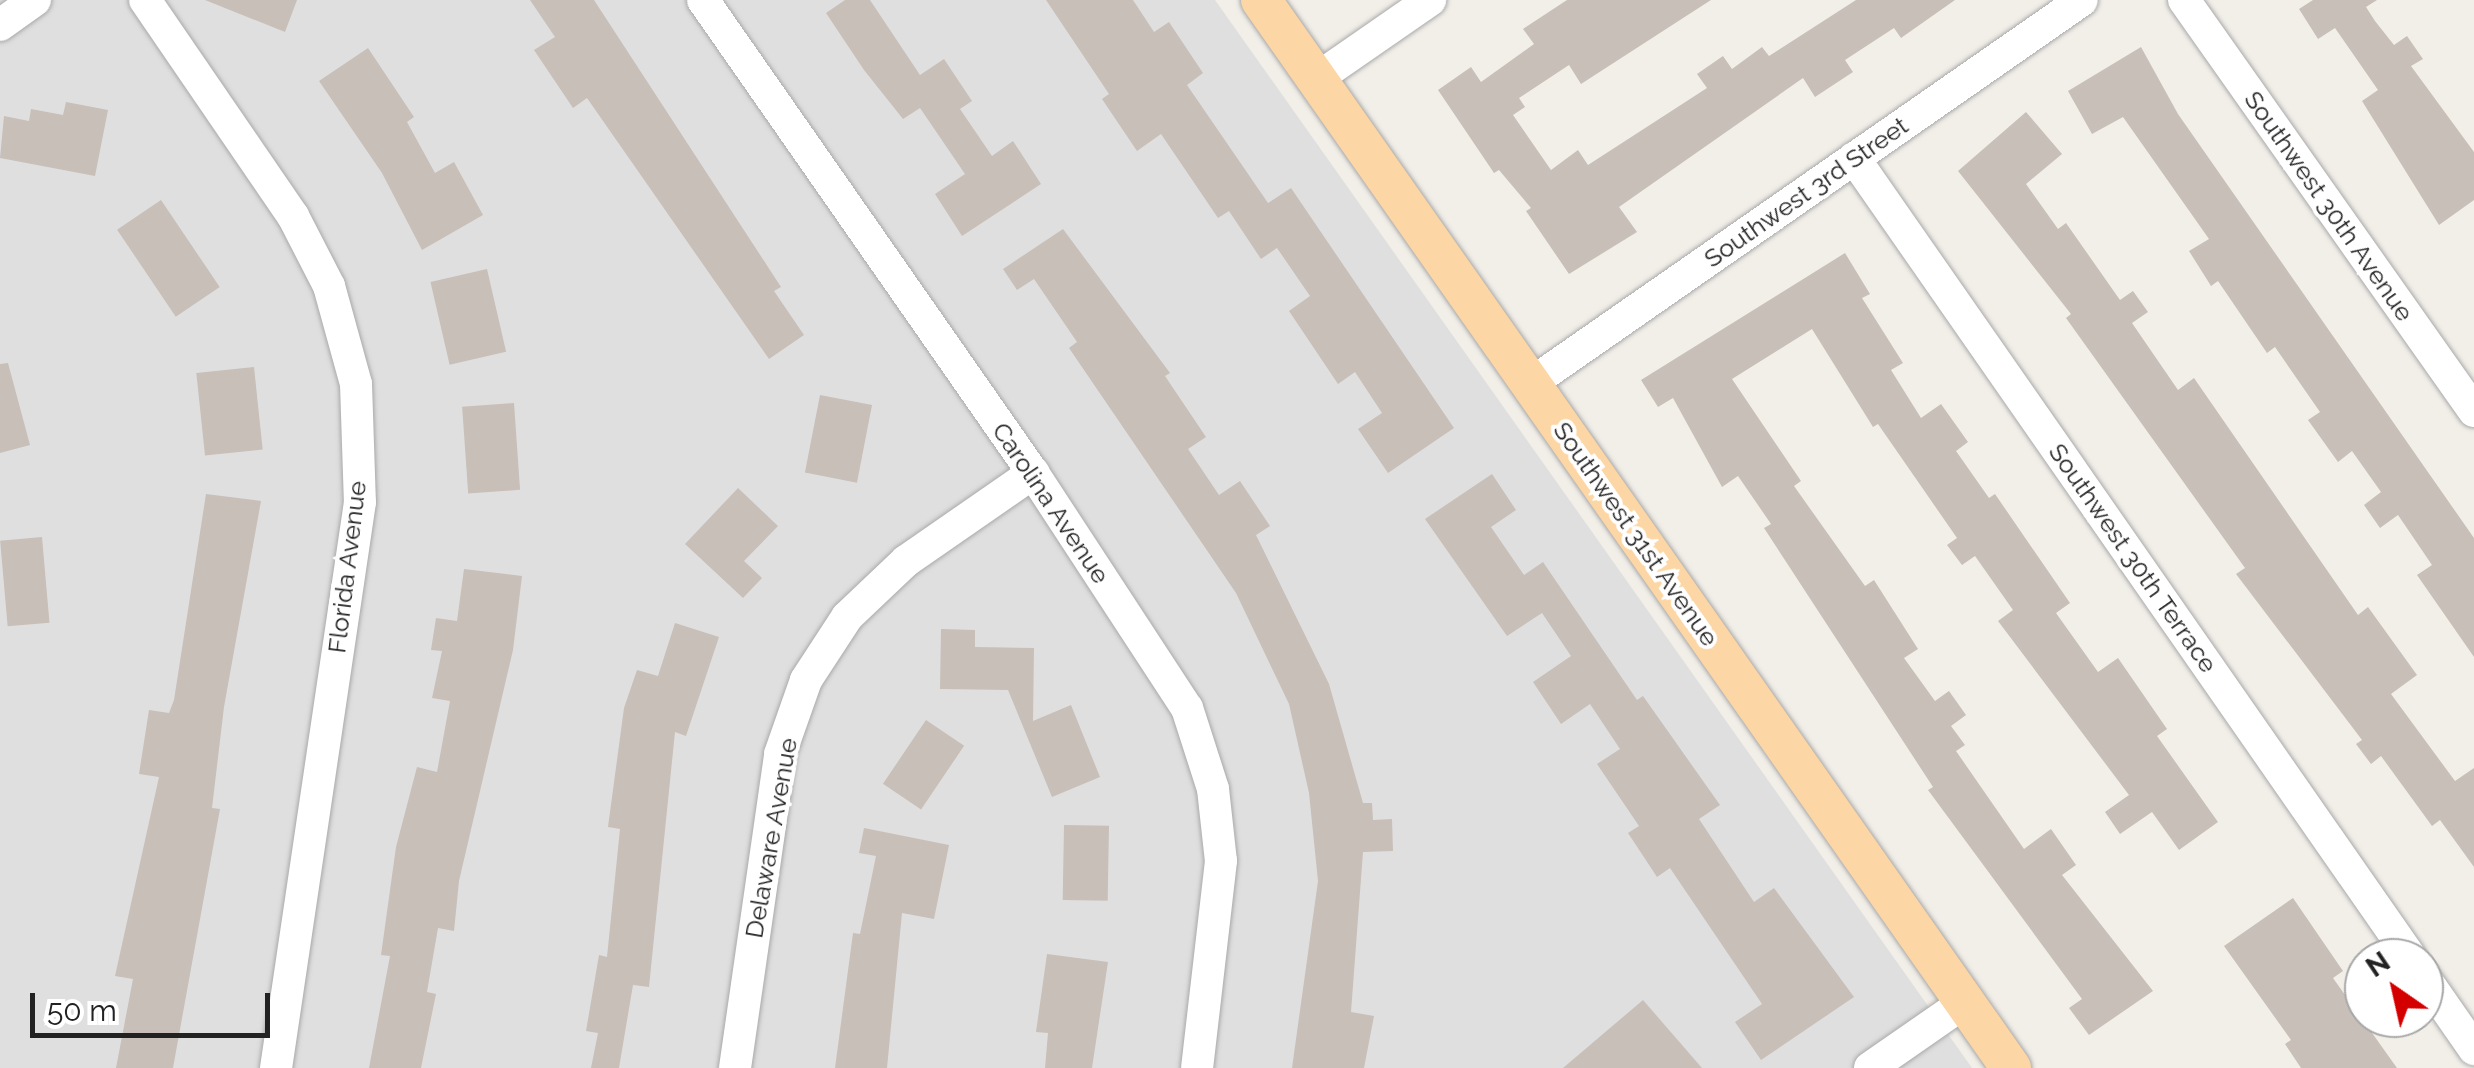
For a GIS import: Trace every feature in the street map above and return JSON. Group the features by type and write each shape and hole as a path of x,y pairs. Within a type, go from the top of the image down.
{"main road":[{"name":"Southwest 31st Avenue","path":"1262,0 2012,1068"}],"street":[{"path":"0,25 35,0"},
{"name":"Florida Avenue","path":"145,0 293,216 329,286 356,384 360,502 276,1068"},
{"name":"Carolina Avenue","path":"703,0 1033,473 1186,708 1213,789 1221,861 1217,933 1198,1068"},
{"path":"1316,79 1430,0"},
{"name":"Southwest 3rd Street","path":"1530,384 2082,0"},
{"name":"Southwest 30th Avenue","path":"2184,0 2474,411"},
{"name":"Southwest 30th Terrace","path":"1854,158 2397,938"},
{"name":"Delaware Avenue","path":"735,1068 780,754 806,680 847,617 906,560 1033,473"},
{"path":"1870,1068 1965,1002"},
{"path":"2444,1006 2474,1049"}],"shaded area":[{"path":"0,0 1215,0 1972,1068 0,1068"}],"building":[{"path":"205,0 297,0 285,32"},
{"path":"530,0 594,0 781,287 774,291 804,335 769,359 587,98 573,108 534,50 555,37"},
{"path":"845,0 870,0 920,75 944,59 972,101 960,109 992,156 1013,141 1041,184 962,236 935,194 965,174 920,108 903,119 864,70 826,13"},
{"path":"1046,0 1133,0 1154,32 1169,22 1203,73 1187,85 1268,203 1291,188 1454,428 1388,473 1358,429 1382,413 1355,372 1338,384 1289,311 1310,296 1277,248 1261,259 1229,211 1218,218 1161,134 1137,151 1102,99 1109,94"},
{"path":"1567,0 1711,0 1581,84 1569,65 1519,98 1525,107 1513,115 1551,170 1578,150 1588,165 1707,88 1697,74 1723,56 1732,69 1762,47 1769,56 1856,0 1955,0 1901,38 1894,28 1845,60 1853,72 1815,97 1803,78 1619,207 1637,232 1569,274 1526,211 1531,208 1499,170 1494,173 1438,90 1471,67 1481,82 1534,44 1523,29"},
{"path":"2313,0 2377,0 2366,7 2375,21 2394,45 2407,36 2423,59 2411,66 2474,152 2474,200 2439,225 2362,101 2378,90 2335,28 2318,39 2299,9"},
{"path":"2141,47 2178,114 2474,538 2474,657 2417,575 2432,565 2398,515 2380,528 2364,505 2381,492 2352,451 2338,462 2308,420 2320,412 2275,347 2267,353 2218,281 2211,286 2189,251 2209,239 2123,117 2092,134 2068,91"},
{"path":"368,48 414,117 407,122 435,173 454,162 483,215 422,250 382,173 319,81"},
{"path":"66,102 108,110 95,176 0,158 4,116 29,121 31,109 63,115"},
{"path":"2026,112 2062,154 2026,184 2058,229 2066,223 2120,300 2133,291 2148,312 2132,323 2178,390 2194,378 2358,615 2368,607 2417,675 2391,694 2455,781 2474,768 2474,867 2440,820 2432,826 2381,756 2371,764 2356,744 2362,740 2236,574 2245,568 2066,318 2071,314 1958,171"},
{"path":"161,200 220,287 176,317 117,230"},
{"path":"1063,229 1170,373 1165,376 1206,437 1188,449 1219,495 1240,481 1270,526 1256,535 1329,684 1363,803 1372,803 1373,820 1392,819 1393,851 1363,852 1351,1012 1374,1016 1364,1068 1292,1068 1318,881 1309,793 1289,704 1236,593 1069,348 1077,342 1034,279 1017,290 1003,269"},
{"path":"1845,253 1870,294 1862,298 1903,363 1891,370 1921,418 1941,404 1968,442 1956,451 1989,498 1995,494 2070,603 2056,613 2098,672 2118,658 2167,729 2157,736 2218,822 2179,850 2152,812 2120,834 2105,812 2129,795 1998,621 2013,610 1975,556 1962,565 1947,545 1957,538 1878,424 1873,427 1812,329 1732,379 1801,481 1794,486 1865,586 1874,580 1918,649 1904,658 1935,701 1949,691 1966,715 1951,726 1965,745 1956,751 2024,849 2051,829 2076,865 2062,875 2153,991 2089,1035 2069,1008 2082,999 1928,790 1933,787 1764,528 1771,524 1738,476 1722,487 1673,398 1658,407 1641,380"},
{"path":"487,269 506,352 450,365 430,282"},
{"path":"8,363 30,445 0,453 0,364"},
{"path":"254,367 263,450 205,456 196,373"},
{"path":"820,395 872,405 857,483 805,473"},
{"path":"514,403 520,490 468,493 462,407"},
{"path":"1492,474 1516,510 1491,527 1524,575 1543,562 1637,700 1643,696 1720,805 1699,819 1754,902 1774,888 1854,997 1761,1060 1735,1022 1762,1004 1670,868 1657,877 1628,833 1639,826 1597,764 1620,749 1590,704 1561,724 1533,682 1571,656 1542,613 1507,636 1425,519"},
{"path":"738,488 778,526 744,561 762,578 743,598 685,544"},
{"path":"206,494 261,501 224,707 212,808 220,809 173,1068 116,1068 133,979 115,976 159,777 139,774 149,710 169,713 174,700"},
{"path":"42,537 49,623 8,626 0,541"},
{"path":"464,569 522,576 513,650 459,881 454,931 438,928 427,992 436,994 421,1068 369,1068 390,956 381,955 396,847 417,767 437,772 450,701 432,698 442,651 431,650 436,618 457,621"},
{"path":"675,623 719,637 686,736 675,732 649,987 633,985 619,1068 591,1068 598,1033 586,1031 599,955 607,957 620,829 608,827 624,708 637,670 658,676"},
{"path":"941,629 975,630 975,647 1034,648 1033,721 1071,705 1100,777 1052,797 1008,690 940,689"},
{"path":"926,720 964,746 921,810 883,784"},
{"path":"1064,825 1109,826 1108,901 1063,900"},
{"path":"864,828 949,845 934,919 902,913 887,1068 835,1068 853,933 860,934 876,856 859,853"},
{"path":"2293,898 2343,971 2333,978 2344,993 2344,1038 2376,1038 2397,1068 2301,1068 2285,1044 2291,1040 2224,946"},
{"path":"1047,954 1108,962 1092,1068 1045,1068 1048,1033 1036,1032"},
{"path":"1643,1000 1702,1068 1563,1068"}]}
